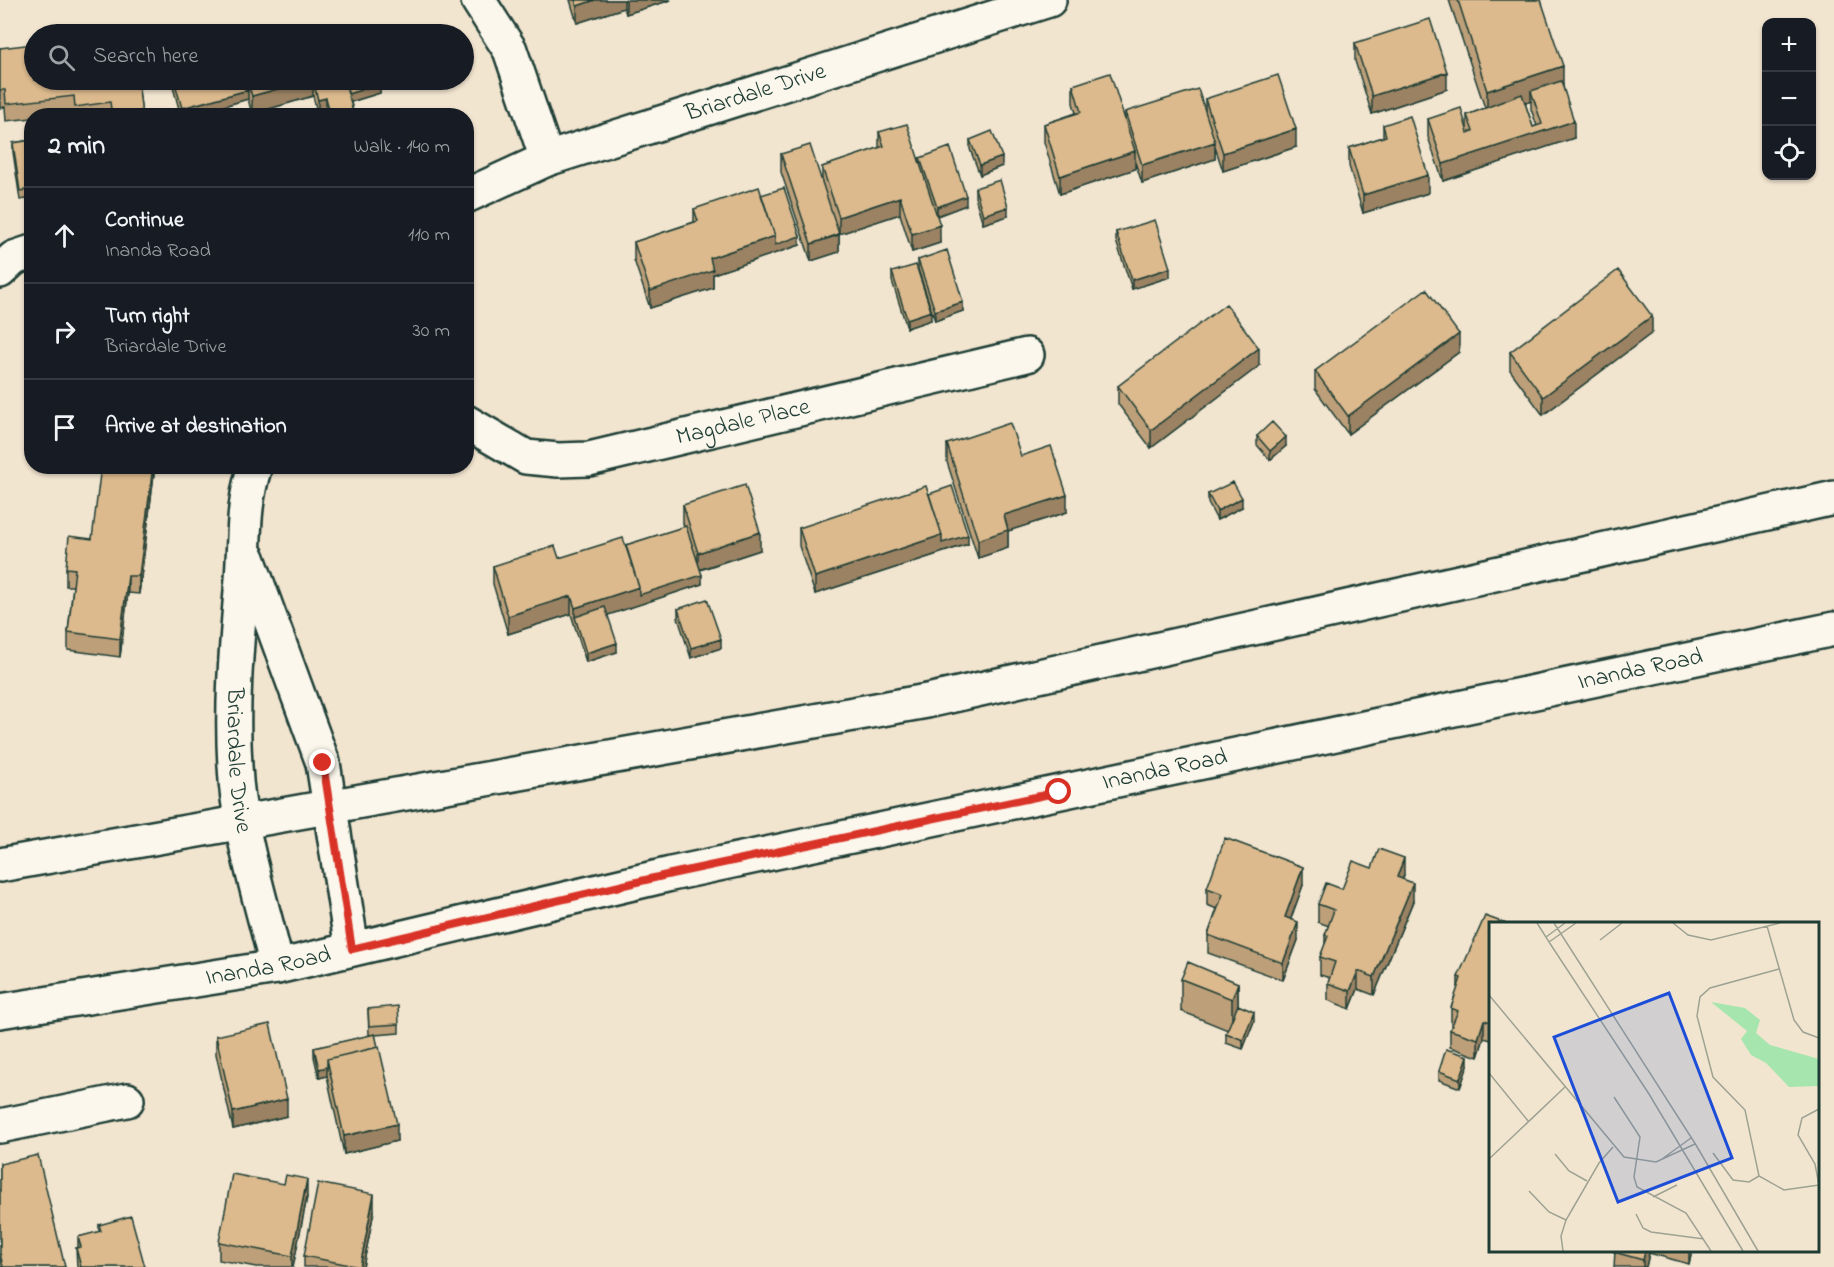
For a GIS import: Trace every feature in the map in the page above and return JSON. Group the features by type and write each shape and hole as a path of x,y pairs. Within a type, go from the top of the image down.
{"main road":[{"path":"478,0 510,50 547,159"},
{"name":"Briardale Drive","path":"474,192 547,159 1048,0"},
{"path":"0,271 14,258 24,255"},
{"name":"Magdale Place","path":"474,427 526,456 558,460 589,459 1026,355"},
{"name":"Briardale Drive","path":"253,474 243,518 244,548 234,680 235,768 243,822 277,967"},
{"path":"0,865 927,701 1834,498"},
{"name":"Briardale Drive","path":"244,548 323,763 352,949"},
{"name":"Inanda Road","path":"0,1011 277,967 682,872 1834,629"},
{"path":"0,1126 128,1100"}],"building":[{"path":"575,0 595,0 577,6"},
{"path":"1458,0 1541,0 1563,66 1487,91"},
{"path":"1430,19 1447,72 1372,96 1355,43"},
{"path":"24,45 24,90 139,90 141,108 111,108 110,102 75,107 74,96 6,104 5,90 0,90 0,48"},
{"path":"1110,73 1135,151 1060,176 1044,124 1081,112 1073,85"},
{"path":"1278,75 1296,129 1223,153 1205,99"},
{"path":"1561,81 1574,121 1443,164 1428,119 1461,108 1468,133 1473,131 1467,115 1522,94 1533,127 1542,124 1531,91"},
{"path":"1198,89 1215,142 1142,165 1125,112"},
{"path":"177,90 248,90 182,108"},
{"path":"250,90 274,90 252,96"},
{"path":"316,90 348,90 352,108 329,108 326,98 318,100"},
{"path":"347,90 361,90 348,94"},
{"path":"1410,116 1428,175 1363,195 1349,148 1386,136 1383,125"},
{"path":"907,124 940,225 912,234 900,197 839,217 822,167 884,146 879,132"},
{"path":"992,131 1002,157 980,165 970,140"},
{"path":"24,141 24,190 20,191 13,143"},
{"path":"810,145 839,234 811,244 781,154"},
{"path":"950,147 966,196 937,207 920,158"},
{"path":"1000,180 1008,207 983,215 975,188"},
{"path":"759,187 775,236 710,258 713,270 650,291 634,242 698,221 694,209"},
{"path":"784,188 800,236 775,245 775,236 761,195"},
{"path":"1155,220 1170,268 1132,280 1116,232"},
{"path":"947,250 963,302 935,311 918,260"},
{"path":"916,265 931,311 907,319 892,272"},
{"path":"1618,270 1652,316 1543,397 1510,352"},
{"path":"1426,289 1459,334 1348,416 1315,371"},
{"path":"1226,304 1259,348 1151,430 1118,386"},
{"path":"1272,422 1286,437 1270,451 1257,436"},
{"path":"1010,423 1021,456 1051,446 1067,495 1004,515 1008,530 978,540 947,444"},
{"path":"100,474 152,474 139,576 128,576 120,639 68,632 75,569 66,568 69,536 92,539"},
{"path":"1233,482 1242,498 1217,511 1208,494"},
{"path":"745,485 760,532 698,553 683,505"},
{"path":"926,486 942,535 815,577 799,528"},
{"path":"952,486 968,535 942,543 942,535 929,494"},
{"path":"686,526 702,575 639,595 639,587 626,545"},
{"path":"623,538 639,587 575,608 571,596 508,616 493,566 555,546 559,558"},
{"path":"707,599 721,639 691,648 678,609"},
{"path":"605,607 617,643 586,653 575,617"},
{"path":"1225,838 1303,867 1285,917 1298,922 1283,963 1208,935 1223,894 1207,888"},
{"path":"1379,849 1404,858 1397,877 1413,883 1374,977 1358,971 1350,991 1328,983 1335,962 1320,957 1334,910 1318,904 1326,883 1342,889 1353,861 1372,868"},
{"path":"1485,916 1502,922 1489,922 1489,1021 1484,1020 1478,1039 1450,1030 1458,1011 1451,1008 1461,978 1458,977"},
{"path":"1188,962 1238,983 1232,999 1181,979"},
{"path":"1238,1005 1254,1012 1243,1040 1226,1033"},
{"path":"398,1006 399,1024 369,1026 368,1009"},
{"path":"270,1024 287,1099 233,1112 216,1036"},
{"path":"375,1034 378,1047 327,1059 327,1067 319,1069 314,1048"},
{"path":"379,1047 397,1124 344,1136 327,1059"},
{"path":"1446,1049 1468,1056 1460,1079 1439,1071"},
{"path":"38,1155 65,1267 3,1267 0,1253 0,1164"},
{"path":"232,1174 284,1184 286,1175 307,1179 292,1256 219,1242"},
{"path":"318,1183 374,1194 360,1267 304,1256"},
{"path":"131,1216 145,1267 81,1267 76,1248 81,1247 78,1237 101,1231 99,1225"},
{"path":"1614,1252 1645,1252 1643,1260"}],"route":[{"path":"323,763 352,949 671,874 1059,792"}]}
